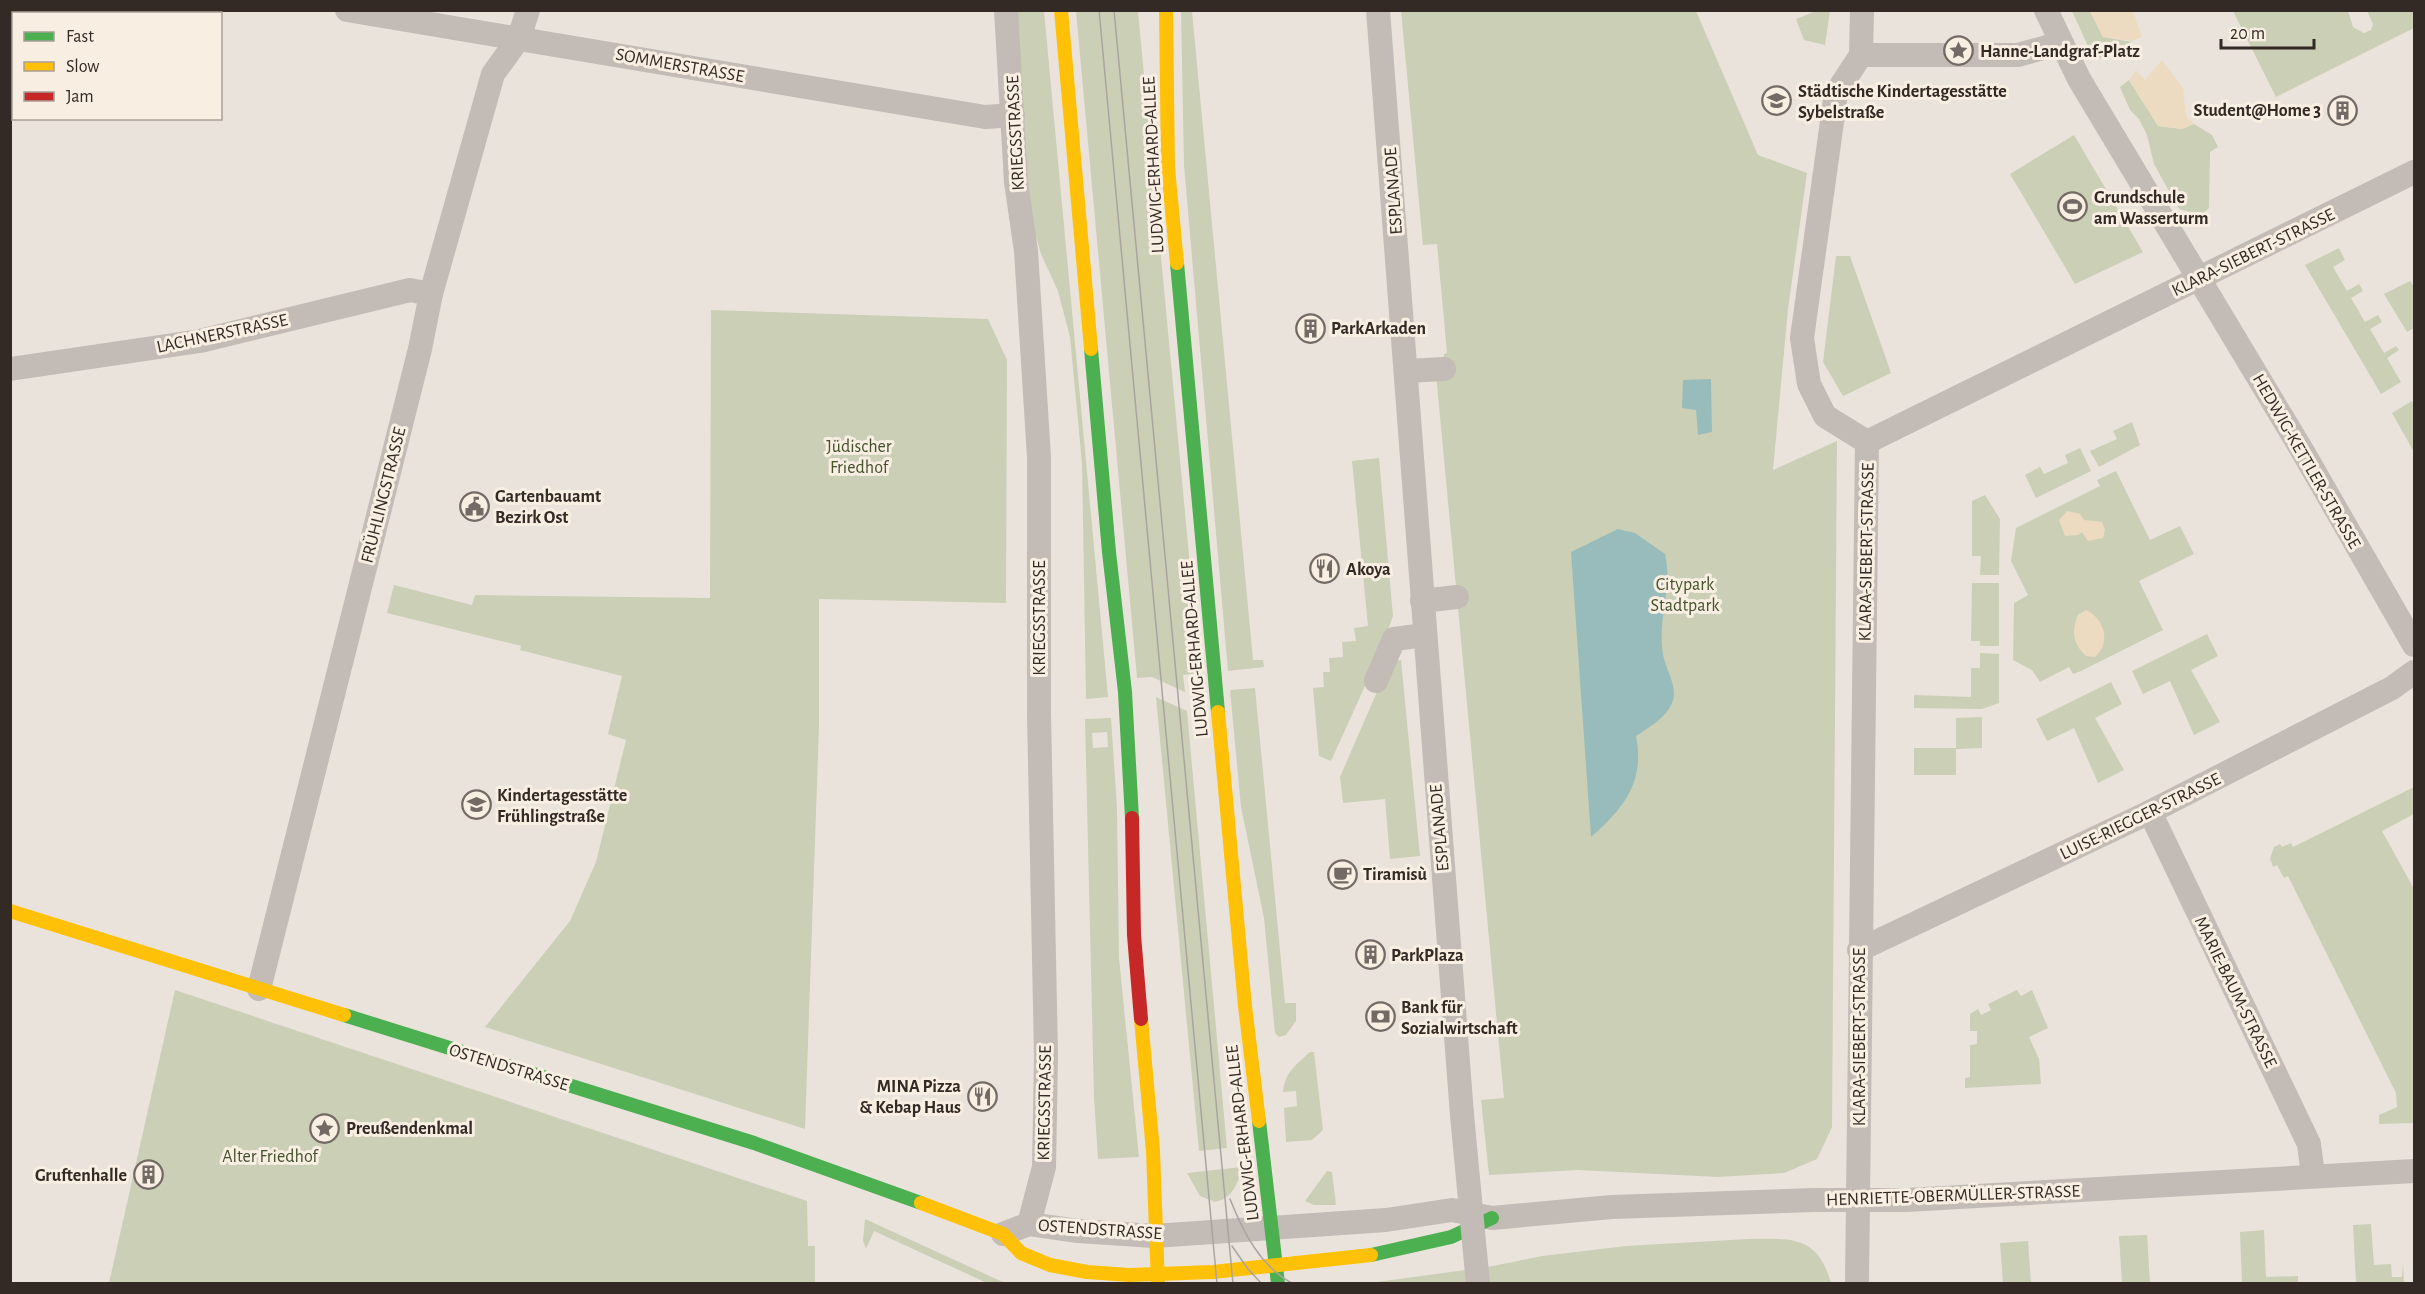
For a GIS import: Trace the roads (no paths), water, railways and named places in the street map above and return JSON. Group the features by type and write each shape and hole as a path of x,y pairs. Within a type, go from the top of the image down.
{"main road":[{"path":"1061,10 1109,552 1125,692 1132,810 1134,935 1153,1151 1154,1236 1158,1281"},
{"name":"LUDWIG-ERHARD-ALLEE","path":"1166,10 1168,168 1245,1006 1278,1284"},
{"name":"OSTENDSTRASSE","path":"10,911 754,1143 851,1176 1003,1234 1008,1245 1030,1260 1093,1274 1158,1281 1276,1266"},
{"name":"HENRIETTE-OBERMÜLLER-STRASSE","path":"1276,1266 1351,1260 1374,1255 1451,1237 1492,1218"}],"street":[{"name":"SOMMERSTRASSE","path":"347,10 985,117 1013,115"},
{"name":"FRÜHLINGSTRASSE","path":"259,989 431,294 493,74 519,38 528,10"},
{"name":"KRIEGSSTRASSE","path":"1006,10 1016,183 1026,251 1039,457 1039,713 1046,1056 1044,1167 1029,1224"},
{"name":"ESPLANADE","path":"1378,10 1407,371 1424,635 1462,1115 1478,1284"},
{"path":"1862,10 1862,56 1836,93 1802,338 1809,384 1825,416 1867,442"},
{"path":"2046,10 2079,79 2198,279"},
{"path":"1862,56 2018,55 2061,43"},
{"name":"KLARA-SIEBERT-STRASSE","path":"1857,1284 1859,950 1867,442 2415,172"},
{"name":"HEDWIG-KETTLER-STRASSE","path":"2198,279 2303,452 2415,645"},
{"name":"LACHNERSTRASSE","path":"10,369 200,340 410,290 431,294"},
{"path":"1407,371 1444,369"},
{"path":"1422,601 1456,597"},
{"path":"1376,681 1394,639 1424,635"},
{"name":"LUISE-RIEGGER-STRASSE","path":"1859,950 2150,812 2392,688 2415,672"},
{"name":"MARIE-BAUM-STRASSE","path":"2150,812 2309,1144 2313,1175"},
{"name":"HENRIETTE-OBERMÜLLER-STRASSE","path":"1271,1228 1386,1220 1452,1210 1492,1218 1612,1208 1857,1199 1914,1200 2313,1175 2415,1171"},
{"name":"OSTENDSTRASSE","path":"1003,1234 1029,1224 1078,1231 1154,1236 1271,1228"}],"water":[{"path":"1711,379 1712,432 1698,435 1696,410 1682,408 1683,380"},
{"path":"1618,529 1635,533 1665,554 1667,579 1662,641 1664,660 1673,684 1674,697 1669,709 1661,718 1636,736 1637,767 1629,793 1613,815 1591,837 1571,552"}],"tram line":[{"path":"1099,10 1217,1284"},
{"path":"1114,10 1233,1284"},
{"path":"1230,1199 1247,1236 1262,1258 1281,1277 1293,1284"},
{"path":"1232,1246 1262,1284"}],"place":[{"name":"Hanne-Landgraf-Platz","path":"1959,51"},
{"name":"Städtische Kindertagesstätte Sybelstraße","path":"1777,101"},
{"name":"Student@Home 3","path":"2342,110"},
{"name":"Grundschule am Wasserturm","path":"2073,207"},
{"name":"ParkArkaden","path":"1310,328"},
{"name":"Gartenbauamt Bezirk Ost","path":"474,506"},
{"name":"Akoya","path":"1325,569"},
{"name":"Kindertagesstätte Frühlingstraße","path":"476,805"},
{"name":"Tiramisù","path":"1342,874"},
{"name":"ParkPlaza","path":"1370,955"},
{"name":"Bank für Sozialwirtschaft","path":"1380,1017"},
{"name":"MINA Pizza & Kebap Haus","path":"982,1096"},
{"name":"Preußendenkmal","path":"325,1128"},
{"name":"Gruftenhalle","path":"148,1175"}],"park label":[{"name":"Jüdischer Friedhof","path":"859,456"},
{"name":"Citypark Stadtpark","path":"1685,594"},
{"name":"Alter Friedhof","path":"270,1156"}]}
